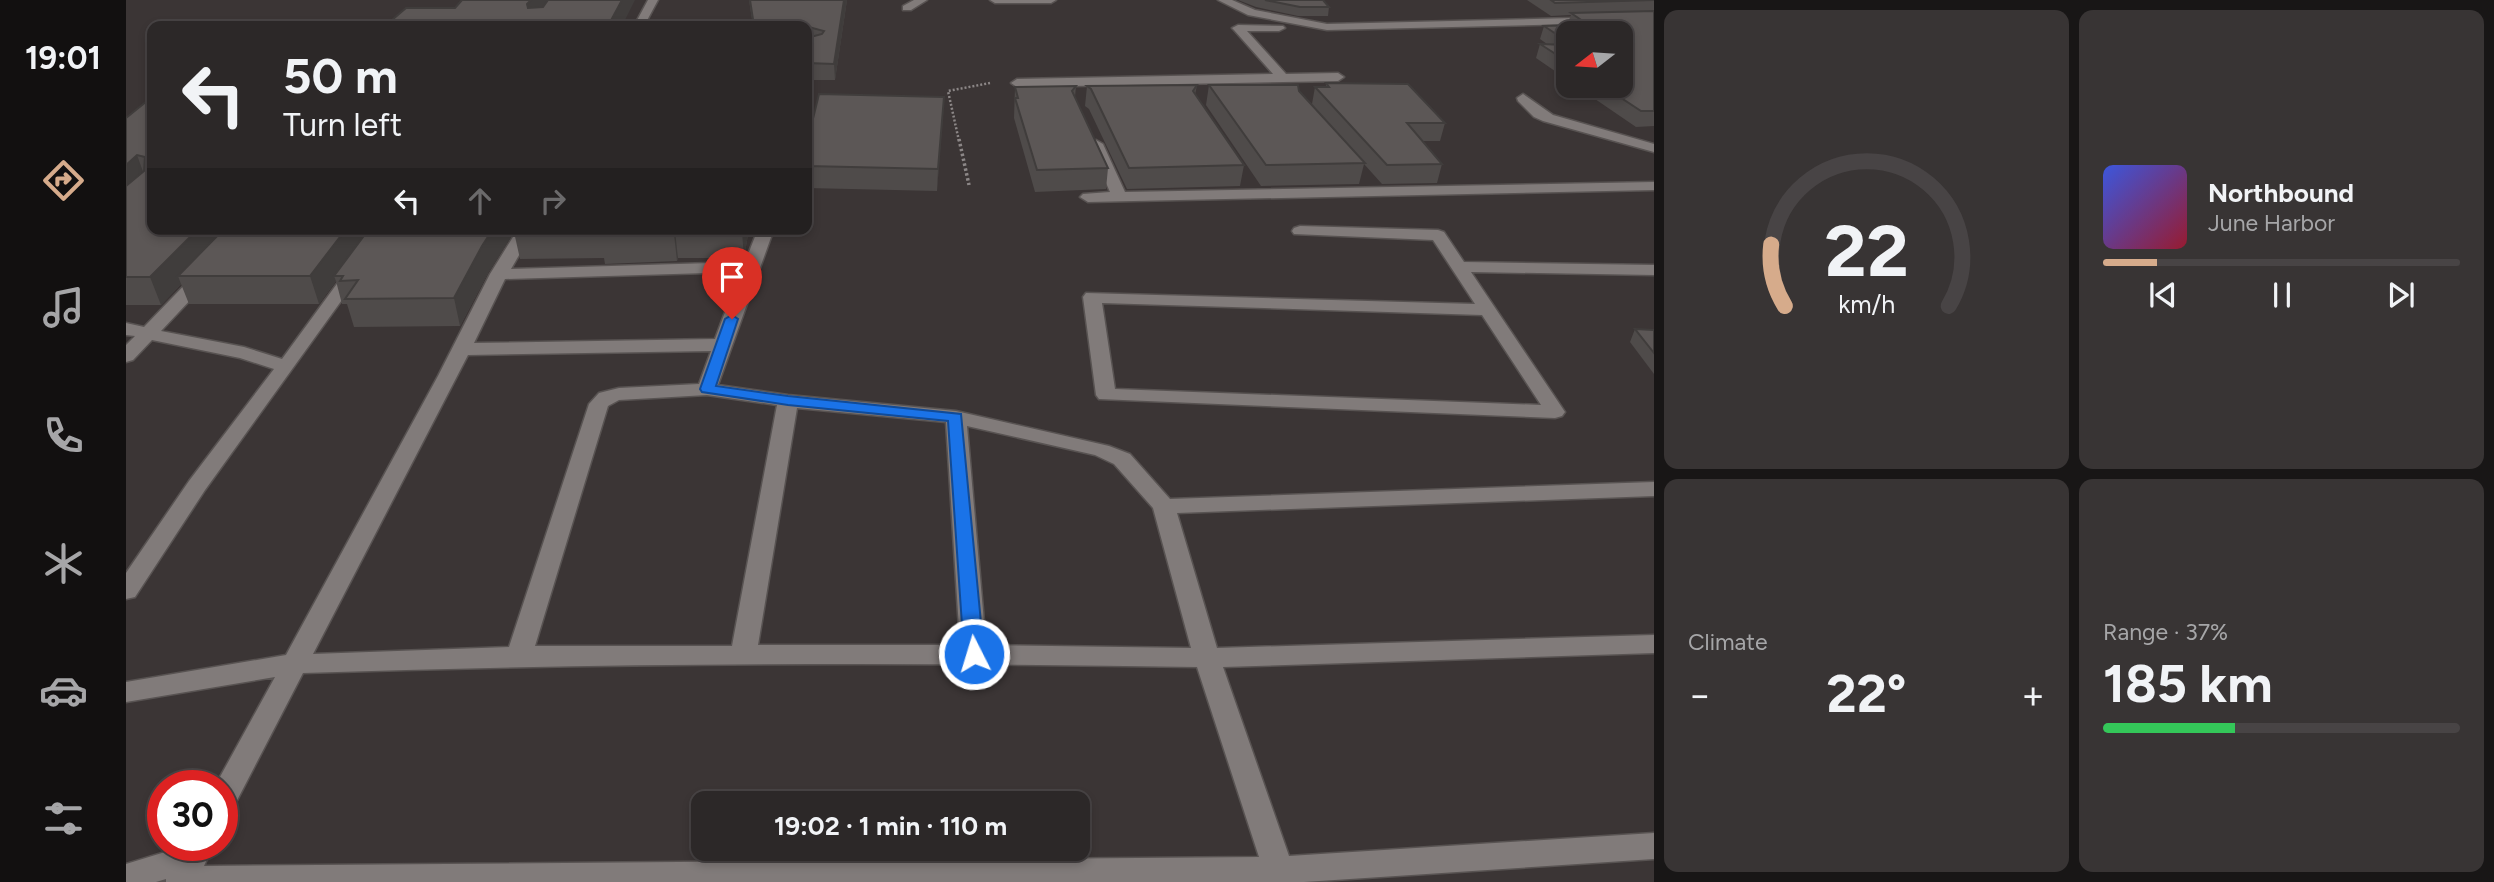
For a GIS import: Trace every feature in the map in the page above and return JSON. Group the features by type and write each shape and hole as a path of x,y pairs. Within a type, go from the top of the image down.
{"street":[{"path":"642,21 653,0"},
{"path":"907,8 922,0"},
{"path":"995,0 1051,0"},
{"path":"1223,0 1252,13 1327,27"},
{"path":"1283,78 1238,28 1654,19"},
{"path":"1017,83 1338,77"},
{"path":"1523,98 1539,114 1548,118 1654,148"},
{"path":"1092,135 1120,197"},
{"path":"1360,173 1377,192"},
{"path":"1087,197 1253,189 1377,192 1654,186"},
{"path":"1300,231 1438,235 1555,412 1106,395 1092,297 1487,310"},
{"path":"126,591 197,486 381,235"},
{"path":"238,770 499,274 522,235"},
{"path":"708,389 764,235"},
{"path":"126,356 220,257"},
{"path":"499,274 751,267"},
{"path":"1459,267 1654,270"},
{"path":"126,330 149,332 244,353 286,366"},
{"path":"460,349 722,345"},
{"path":"519,656 599,404 606,397 708,389 788,401 956,417 1116,456 1128,464 1164,506 1207,658 1281,876"},
{"path":"743,657 788,401"},
{"path":"956,417 974,654"},
{"path":"1164,506 1654,489"},
{"path":"126,692 293,664 519,656 974,654 1207,658 1654,644"},
{"path":"126,878 188,866 1281,876 1654,846"}],"path":[{"path":"970,185 948,90 975,84 1017,83"}],"building":[{"path":"462,0 531,0 527,4 528,8 543,7 548,0 622,0 611,21 391,21 406,8 455,8"},
{"path":"750,0 844,0 834,64 812,63 812,37 824,31 812,28 812,21 753,21"},
{"path":"1265,0 1323,0 1329,7 1300,7"},
{"path":"1551,0 1654,0 1555,3"},
{"path":"1654,11 1654,111 1641,111 1621,98 1633,98 1633,21 1583,21 1571,13"},
{"path":"1544,26 1556,26 1556,34"},
{"path":"1540,44 1556,45 1556,54"},
{"path":"1326,83 1408,84 1445,123 1407,123 1442,164 1387,165 1315,87 1329,87"},
{"path":"1197,85 1193,91 1244,165 1129,168 1091,89 1087,86"},
{"path":"1209,85 1298,85 1299,91 1365,163 1266,165"},
{"path":"1076,86 1072,91 1108,168 1037,170 1015,98 1018,98 1015,87"},
{"path":"819,94 944,97 938,169 812,166 812,123"},
{"path":"147,101 147,235 192,235 150,277 126,277 126,186 144,171 145,157 137,155 126,165 126,118"},
{"path":"218,235 341,235 310,276 178,276"},
{"path":"365,235 489,235 454,298 345,299 358,280 340,281 343,276 334,276"},
{"path":"1635,329 1654,330 1654,353"}],"route":[{"path":"732,319 708,389 788,401 956,417 974,654"}]}
